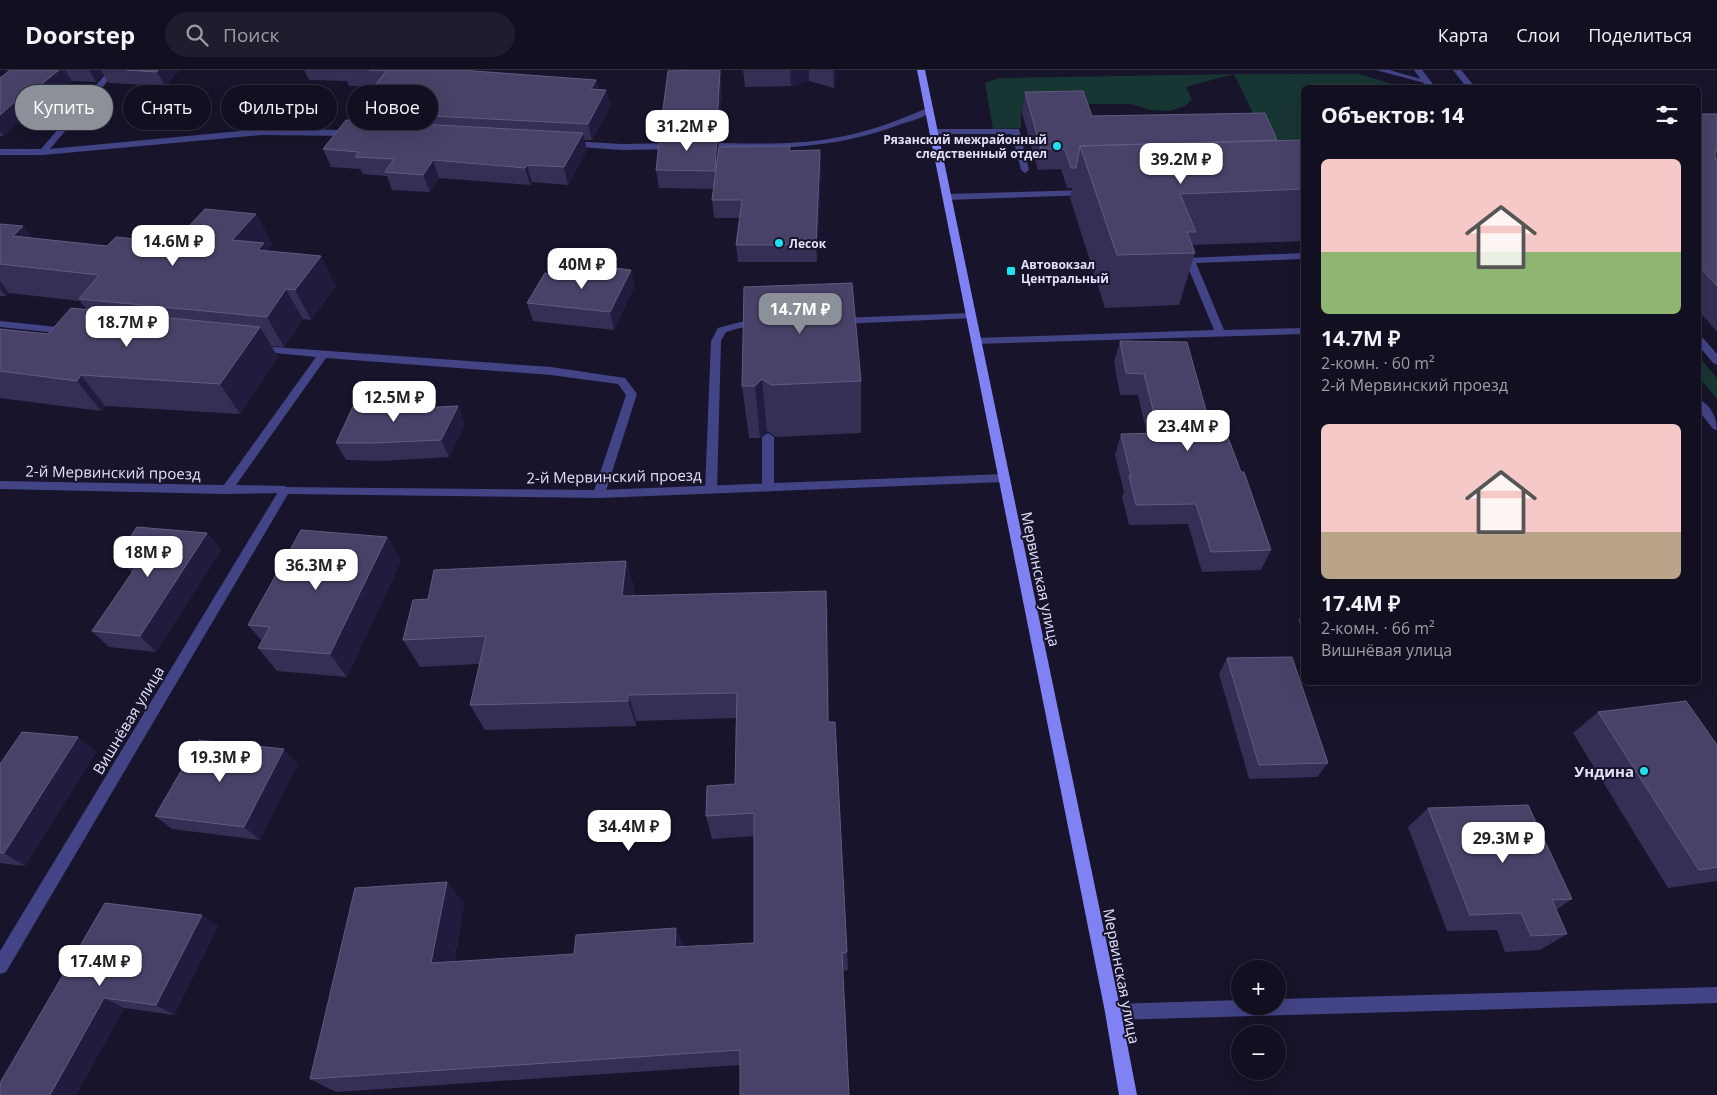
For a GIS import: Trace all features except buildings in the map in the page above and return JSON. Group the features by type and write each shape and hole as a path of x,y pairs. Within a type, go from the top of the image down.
{"street":[{"path":"43,152 113,70"},
{"name":"Мервинская улица","path":"921,70 1113,1012 1128,1095"},
{"path":"1380,70 1430,85"},
{"path":"1418,70 1430,85"},
{"path":"1457,70 1470,85"},
{"path":"564,144 622,147 803,145 835,141 864,134 928,110"},
{"path":"933,132 1016,131 1025,170"},
{"path":"0,152 43,152 262,132 361,133"},
{"path":"946,198 1098,193"},
{"path":"1220,333 1190,260 1301,256"},
{"path":"830,322 970,316"},
{"path":"0,324 78,332"},
{"path":"711,490 716,340 722,330 740,325 770,324"},
{"path":"975,341 1301,331"},
{"path":"1701,342 1717,361"},
{"path":"244,348 322,356 551,371 621,381 632,394 600,494"},
{"path":"226,490 322,356"},
{"path":"1701,406 1717,426"},
{"path":"768,437 768,488"},
{"name":"2-й Мервинский проезд","path":"0,484 226,490 600,494 1003,478"},
{"name":"Вишнёвая улица","path":"0,966 285,490"},
{"path":"1113,1012 1717,995"}],"green space":[{"path":"1234,74 1359,74 1396,85 1301,85 1301,169 1280,170"},
{"path":"1234,74 1186,87 1192,99 1185,106 1170,111 1150,110 1131,104 1090,104 1079,109 1021,111 1021,128 993,129 985,83 999,78"},
{"path":"1701,359 1717,378 1717,399 1701,380"}],"place":[{"name":"Рязанский межрайонный следственный отдел","path":"1057,146"},
{"name":"Лесок","path":"779,243"},
{"name":"Автовокзал Центральный","path":"1011,271"},
{"name":"Ундина","path":"1644,771"}]}
